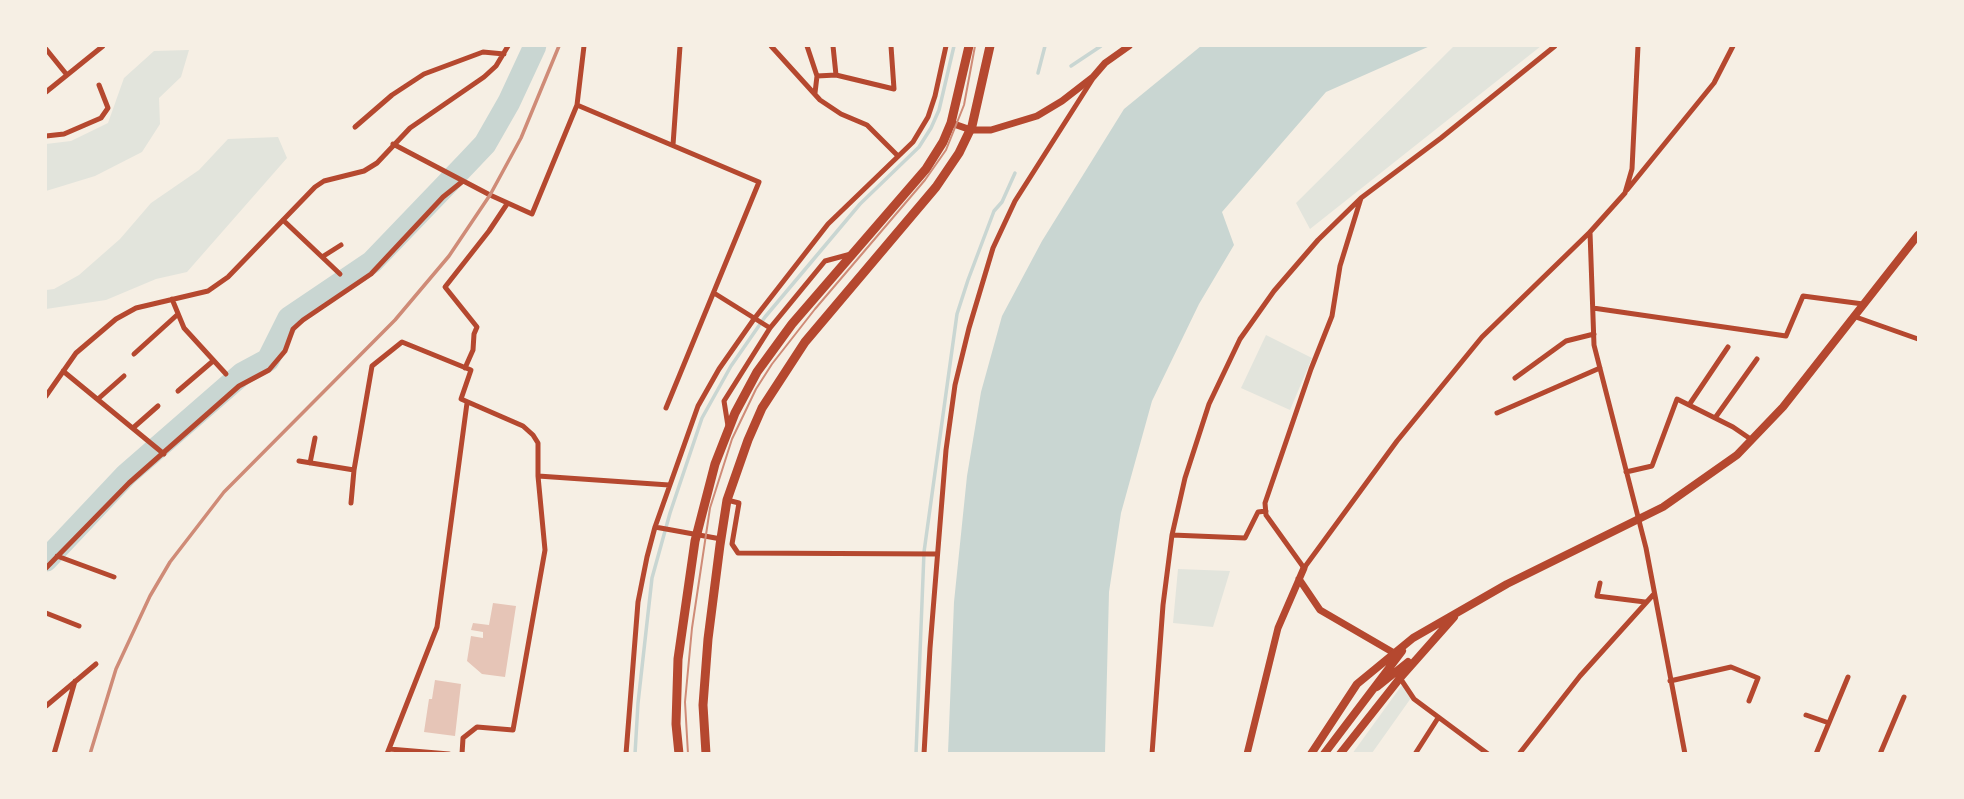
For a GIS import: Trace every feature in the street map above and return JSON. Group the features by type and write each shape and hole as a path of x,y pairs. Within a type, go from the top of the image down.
{"highway":[{"path":"679,754 676,724 678,659 696,534 715,464 728,429 757,372 792,324 926,169 943,142 951,123 969,46"},
{"path":"706,754 703,705 708,639 721,539 727,500 757,419 784,371 838,302 936,187 959,153 971,130 989,46"}],"main road":[{"path":"1311,754 1357,684 1413,638 1507,584 1663,507 1737,456 1783,407 1919,235"},
{"path":"1340,754 1400,678 1460,610"},
{"path":"1324,754 1365,697 1413,638"},
{"path":"1365,697 1424,650"}],"street":[{"path":"46,92 103,46"},
{"path":"46,396 76,353 116,319 136,308 208,291 228,277 314,187 324,181 364,171 377,163 410,128 484,77 496,66 508,46"},
{"path":"393,144 507,204 532,214 577,105 584,46"},
{"path":"673,145 680,46"},
{"path":"771,46 815,93 841,114 867,125 898,156"},
{"path":"807,46 817,76 815,93"},
{"path":"833,46 836,75"},
{"path":"817,76 836,75 894,89 891,46"},
{"path":"626,754 638,602 669,485 698,406 719,369 828,223 913,142 928,117 946,46"},
{"path":"924,754 946,450 955,385 993,248 1015,201 1093,77 1105,62 1129,46"},
{"path":"1152,754 1163,605 1172,535 1185,478 1209,404 1240,339 1274,291 1318,240 1362,198 1555,46"},
{"path":"1625,193 1632,169 1638,46"},
{"path":"1247,754 1278,628 1304,568 1397,441 1482,337 1590,232 1625,193 1714,83 1733,46"},
{"path":"46,49 66,75"},
{"path":"355,127 392,95 424,74 483,52 504,54"},
{"path":"951,123 971,130 992,130 1037,116 1093,77"},
{"path":"46,136 64,134 101,118 108,108 99,85"},
{"path":"577,105 759,182 666,408"},
{"path":"46,568 129,483 239,386 269,370 285,351 293,328 371,274 460,180"},
{"path":"1304,568 1266,511 1265,503 1332,316 1340,266 1362,198"},
{"path":"465,368 473,350 477,327 445,287 507,204"},
{"path":"283,220 340,274"},
{"path":"1590,232 1594,334 1600,368 1639,517 1685,754"},
{"path":"322,257 341,245"},
{"path":"728,429 724,401 769,327 825,261 852,253"},
{"path":"713,293 769,327"},
{"path":"1593,308 1786,336 1803,296 1863,304"},
{"path":"173,299 184,328 226,374"},
{"path":"134,354 177,315"},
{"path":"1853,316 1919,339"},
{"path":"1514,377 1566,341 1594,334"},
{"path":"351,503 372,366 402,342 471,370 461,399 523,426 538,443 545,550 513,730 477,727 463,738 461,754"},
{"path":"1689,405 1728,347"},
{"path":"1716,418 1757,359"},
{"path":"178,391 213,361"},
{"path":"1497,413 1600,368"},
{"path":"63,371 164,454"},
{"path":"98,399 124,376"},
{"path":"1626,472 1652,466 1676,400 1716,418 1752,439"},
{"path":"449,754 388,751 438,627 467,403"},
{"path":"133,428 158,406"},
{"path":"310,463 315,438"},
{"path":"299,461 354,470"},
{"path":"538,475 669,485"},
{"path":"727,500 739,503 732,544 738,553 937,554"},
{"path":"1172,535 1245,538 1258,512 1266,511"},
{"path":"658,528 721,539"},
{"path":"57,556 114,577"},
{"path":"1299,579 1320,610 1394,653"},
{"path":"1600,583 1597,596 1645,602"},
{"path":"1519,754 1580,676 1653,595"},
{"path":"46,613 79,626"},
{"path":"46,706 96,664"},
{"path":"1670,681 1731,667 1758,678 1749,701"},
{"path":"1816,754 1848,677"},
{"path":"1400,678 1414,699 1488,754"},
{"path":"54,754 75,681"},
{"path":"1880,754 1904,698"},
{"path":"1806,715 1829,723"},
{"path":"1415,754 1438,718"}],"shaded area":[{"path":"1201,46 1430,46 1326,92 1222,212 1234,245 1199,304 1152,401 1121,513 1109,592 1105,753 948,753 954,602 967,476 981,392 1002,316 1042,241 1124,109"},
{"path":"1454,46 1541,46 1310,229 1296,203"},
{"path":"189,50 181,77 159,98 160,124 142,152 95,176 46,191 46,144 71,141 108,123 124,78 154,51"},
{"path":"278,137 287,158 187,272 156,279 106,300 46,309 46,290 54,289 79,275 120,239 151,203 199,170 228,139"},
{"path":"1266,335 1312,358 1290,410 1241,388"},
{"path":"1178,569 1230,571 1213,627 1173,623"},
{"path":"1402,685 1411,698 1372,753 1352,754"}],"building":[{"path":"493,603 516,606 505,677 482,674 467,661 471,636 483,638 483,632 471,630 473,623 489,625"},
{"path":"435,680 461,684 455,736 424,732"}],"waterway":[{"path":"46,560 126,475 242,374 268,360 289,318 372,262 468,162 485,144 509,102 535,46"},
{"path":"635,754 652,578 670,513 702,418 731,366 765,317 860,204 919,147 939,110 954,46"},
{"path":"1038,73 1045,46"},
{"path":"1071,66 1101,46"},
{"path":"916,754 924,552 957,314 994,211 1002,202 1015,173"}],"tram line":[{"path":"688,754 685,702 692,628 710,508 732,439 756,389 772,364 815,309 925,180 946,150 964,105 975,46"}],"railway":[{"path":"90,754 116,669 150,596 170,562 224,492 395,320 449,256 490,195 521,138 559,46"}]}
